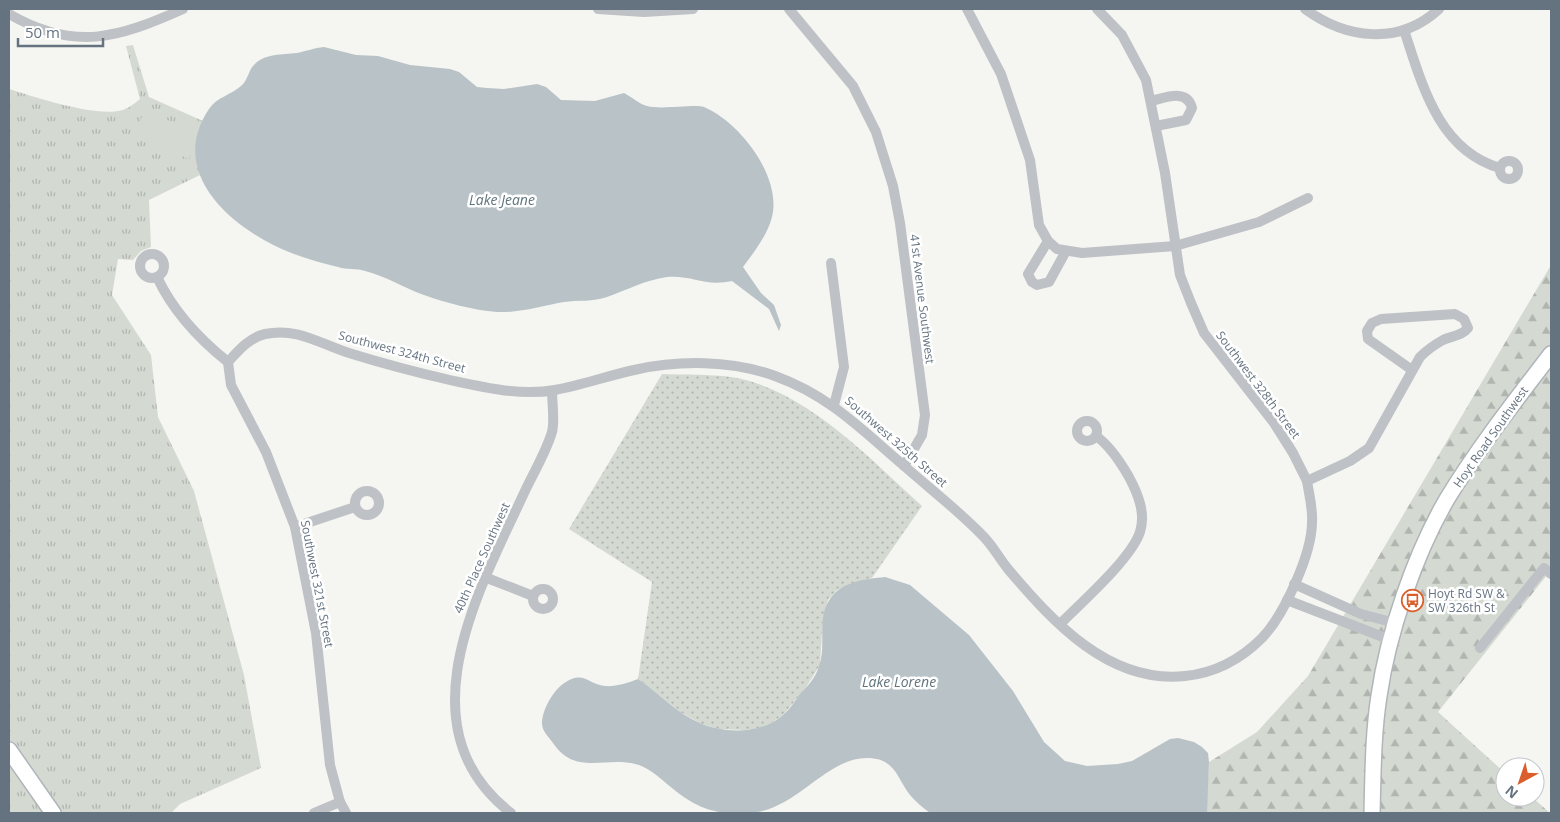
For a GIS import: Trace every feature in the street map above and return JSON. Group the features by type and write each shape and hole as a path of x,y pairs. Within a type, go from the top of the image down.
{"main road":[{"name":"Hoyt Road Southwest","path":"1372,813 1379,696 1395,623 1417,563 1446,501 1476,453 1551,354"},
{"path":"9,750 53,813"}],"street":[{"path":"9,14 31,27 61,35 94,38 125,32 184,9"},
{"path":"598,9 644,12 693,9"},
{"name":"41st Avenue Southwest","path":"789,9 853,86 876,132 895,195 925,415 922,435 904,466"},
{"path":"967,9 1001,74 1030,160 1039,225 1048,241 1062,250 1082,253 1176,246 1259,222 1308,198"},
{"path":"1305,9 1318,18 1343,30 1366,35 1404,30 1432,16 1439,9"},
{"name":"Southwest 328th Street","path":"1103,10 1136,57 1146,80 1156,126 1180,274 1204,333 1274,423 1293,452 1307,481 1313,520 1310,544 1287,600"},
{"path":"1404,30 1431,109 1439,121 1468,151 1485,163 1500,168"},
{"path":"1151,100 1180,96 1189,100 1192,108 1186,120 1156,126"},
{"path":"1048,241 1028,274 1032,282 1037,285 1049,282 1062,250"},
{"path":"831,263 844,368 834,405"},
{"path":"157,278 163,290 200,340 228,362"},
{"path":"1307,481 1350,462 1369,448 1420,358 1429,348 1465,332 1468,328 1464,319 1455,314 1381,319 1372,323 1367,330 1368,339 1412,370"},
{"name":"Southwest 324th Street","path":"228,362 241,347 261,334 283,332 307,336 346,353 456,381 506,391 552,391"},
{"name":"Southwest 321st Street","path":"228,362 231,385 266,452 295,526 316,633 330,765 340,802 346,813"},
{"name":"Southwest 325th Street","path":"552,391 636,369 712,363 774,375 834,405 987,540 1005,566 1077,640 1108,661 1134,672 1164,678 1200,675 1230,665 1252,648 1271,628 1287,600"},
{"name":"40th Place Southwest","path":"510,813 492,799 462,752 454,720 461,648 469,614 487,578 552,431 552,391"},
{"path":"1060,624 1124,556 1140,532 1142,515 1138,494 1125,470 1096,436"},
{"path":"295,526 355,507"},
{"path":"1480,648 1548,571"},
{"path":"487,578 533,596"},
{"path":"1294,584 1361,614 1395,623"},
{"path":"1287,600 1391,640"},
{"path":"314,813 340,802"}],"green space":[{"path":"133,45 149,97 203,121 196,148 200,175 149,200 151,247 141,251 133,260 118,259 112,295 151,355 158,417 194,491 244,675 261,768 180,804 171,813 9,813 9,89 82,109 112,112 123,110 140,99 126,46"},
{"path":"144,111 199,132 189,159 134,137"},
{"path":"1551,265 1551,570 1438,712 1495,764 1495,807 1543,807 1550,813 1206,813 1209,762 1257,732 1308,676"},
{"path":"662,374 731,377 758,384 784,395 810,410 858,447 922,506 872,578 837,590 828,600 823,617 820,665 805,689 783,715 760,728 744,730 718,729 702,724 680,712 638,679 652,582 569,529"}],"water":[{"name":"Lake Jeane","path":"324,47 356,55 378,56 410,65 450,69 459,72 477,87 504,89 537,84 546,87 561,100 595,101 624,93 647,106 700,106 718,114 744,138 755,153 771,185 773,201 770,224 760,244 743,267 761,293 774,305 781,325 779,331 769,309 732,281 714,283 676,277 659,278 602,299 564,302 530,309 497,312 441,301 373,273 341,268 290,253 246,229 216,201 205,185 197,168 195,149 199,129 212,105 241,86 251,68 257,62 273,55 297,53"},
{"name":"Lake Lorene","path":"885,577 910,585 969,635 1013,691 1044,742 1065,761 1087,766 1118,764 1132,761 1170,739 1178,738 1194,742 1202,747 1208,753 1209,762 1207,813 930,813 910,795 890,765 877,759 867,758 852,760 837,766 796,795 766,810 749,813 725,813 705,808 687,799 651,771 639,765 615,762 592,763 572,759 562,753 543,729 542,723 548,702 563,684 576,678 609,686 638,679 683,714 710,727 743,730 765,726 786,713 816,674 821,658 822,623 826,606 830,599 840,589 854,582"}],"place":[{"name":"Hoyt Rd SW & SW 326th St","path":"1412,601"}]}
